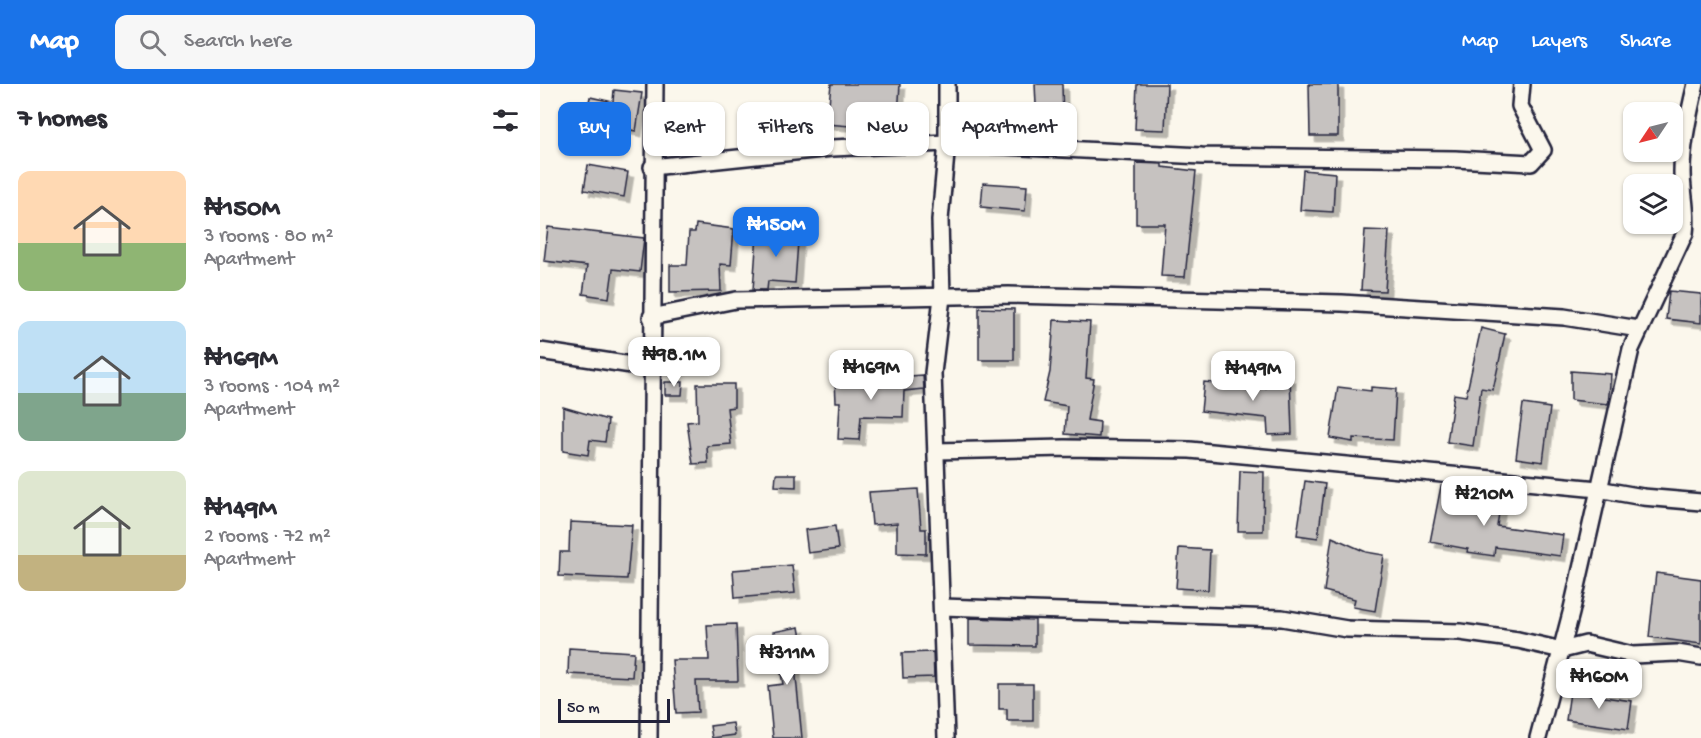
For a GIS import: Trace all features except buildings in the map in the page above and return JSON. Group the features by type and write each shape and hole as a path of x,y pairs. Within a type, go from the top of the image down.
{"street":[{"path":"649,738 652,168 655,84"},
{"path":"947,84 947,102"},
{"path":"1077,150 1202,156 1455,159 1531,163 1543,150 1520,106 1522,84"},
{"path":"1538,738 1562,650 1631,349 1685,233 1687,219 1682,174 1683,151 1696,84"},
{"path":"652,168 832,148 941,143"},
{"path":"946,156 939,220 942,297 933,373 946,738"},
{"path":"651,317 736,300 1009,295 1342,303 1564,317 1639,329"},
{"path":"540,351 651,368"},
{"path":"936,451 1065,448 1190,450 1598,489 1643,497 1701,502"},
{"path":"942,607 1282,618 1347,629 1460,632 1518,640 1562,650 1586,644 1633,655 1677,653 1701,657"}]}
